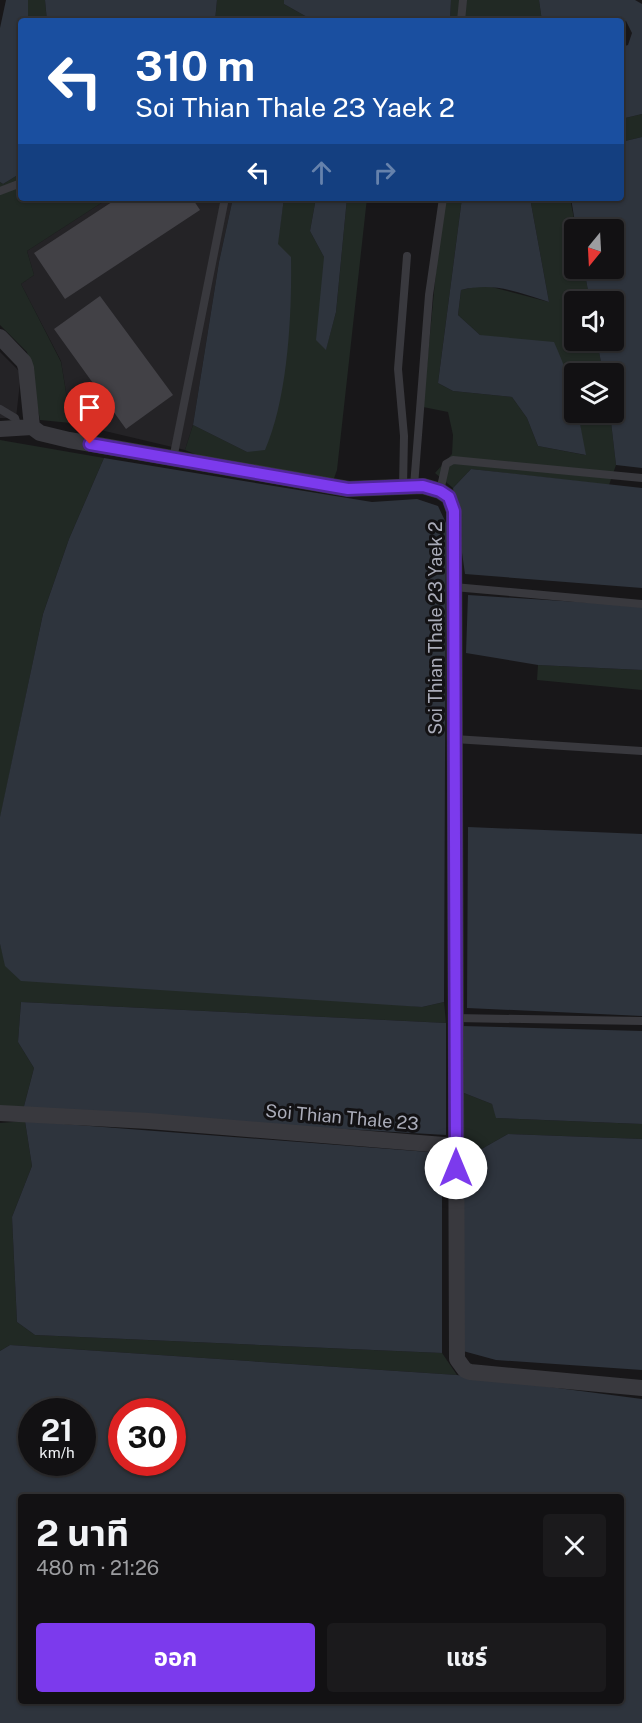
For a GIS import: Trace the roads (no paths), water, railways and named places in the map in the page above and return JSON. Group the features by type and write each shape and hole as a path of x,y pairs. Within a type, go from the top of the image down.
{"street":[{"path":"0,337 24,362 26,368 30,430"},
{"path":"0,429 30,430 69,440 348,489 408,487 440,491"},
{"name":"Soi Thian Thale 23 Yaek 2","path":"440,491 449,497 454,511 456,1146"},
{"name":"Soi Thian Thale 23","path":"0,1113 149,1121 456,1146"},
{"path":"456,1146 456,1352 459,1363 470,1372 642,1388"}],"lane":[{"path":"461,18 463,0"},
{"path":"0,191 18,184"},
{"path":"173,459 224,201"},
{"path":"408,487 429,295 443,201"},
{"path":"407,256 398,369 408,487"},
{"path":"0,409 30,430"},
{"path":"440,491 446,464 453,460 642,478"},
{"path":"454,587 642,604"},
{"path":"454,739 642,751"},
{"path":"455,1018 642,1021"}]}
